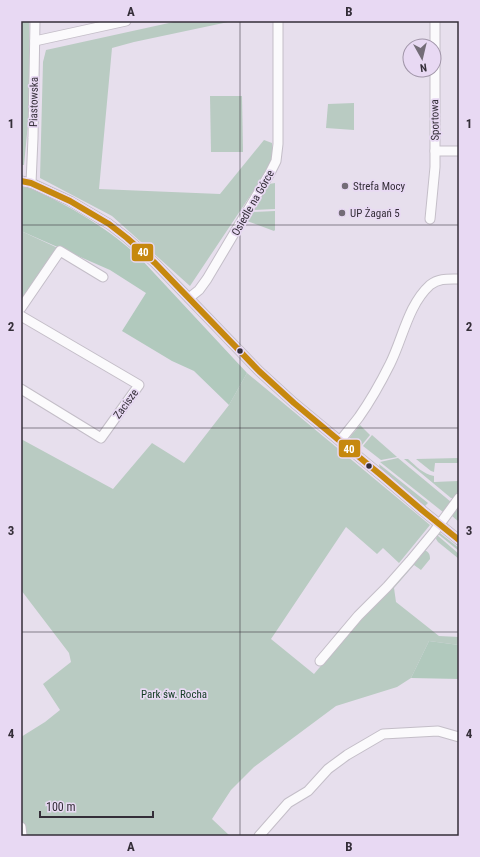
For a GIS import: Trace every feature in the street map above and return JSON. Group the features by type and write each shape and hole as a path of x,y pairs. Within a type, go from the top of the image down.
{"street":[{"name":"Piastowska","path":"31,182 35,21"},
{"path":"35,41 98,24 126,21"},
{"name":"Osiedle na Górce","path":"189,298 199,290 207,279 274,166 278,144 278,21"},
{"name":"Sportowa","path":"430,219 435,151 435,21"},
{"path":"435,151 459,151"},
{"path":"21,181 31,182 70,201 109,224 127,238 145,254 265,376 294,403 459,540"},
{"path":"21,308 60,251 103,277"},
{"path":"340,441 373,395 390,363 415,305 423,294 433,283 443,279 459,279"},
{"name":"Zacisze","path":"21,316 139,385 101,438 21,389"},
{"path":"320,662 358,616 387,587 440,524 459,498"},
{"path":"259,836 288,803 308,790 328,769 346,755 383,734 438,731 459,737"},
{"path":"21,828 22,836"}],"green space":[{"path":"21,21 29,21 29,113 24,165 21,165"},
{"path":"178,21 233,21 112,48 99,189 220,194 264,140 272,143 273,157 260,181 190,286 112,216 40,178 43,62 46,50"},
{"path":"210,96 242,96 243,152 211,152"},
{"path":"354,103 354,130 326,128 328,104"},
{"path":"21,183 84,216 114,236 141,259 247,373 229,405 194,371 172,361 122,331 146,293 110,270 21,231"},
{"path":"275,183 275,209 253,210 269,184"},
{"path":"275,211 274,231 247,221 252,212"},
{"path":"21,231 60,249 21,308"},
{"name":"Park św. Rocha","path":"247,373 430,525 399,563 383,548 377,554 346,527 271,639 314,674 376,601 424,550 429,553 430,559 421,570 414,565 394,588 396,602 439,636 459,637 459,645 429,641 411,678 397,687 336,706 254,767 231,790 212,819 230,836 22,836 21,737 45,722 60,710 43,684 71,662 69,653 21,590 21,439 113,489 152,443 184,463 229,405"},
{"path":"360,425 370,435 361,446 350,438"},
{"path":"372,435 397,457 381,460 363,446"},
{"path":"398,458 451,502 443,512 380,462"},
{"path":"459,458 459,463 435,463 434,472 416,459"},
{"path":"404,459 408,459 423,472 434,476 434,482 458,481 459,479 457,494 451,498"},
{"path":"379,464 428,503 425,506 380,469"},
{"path":"457,508 459,508 459,522 452,516"},
{"path":"440,533 459,548 459,551 438,534"},
{"path":"437,535 459,554 459,559 438,542 436,539"},
{"path":"429,641 459,645 459,679 411,678"}],"transit line":[{"name":"40","path":"21,181 31,183 70,201 109,224 127,238 155,263 259,371 294,403 459,540"}],"place":[{"name":"Strefa Mocy","path":"345,186"},
{"name":"UP Żagań 5","path":"342,213"}]}
